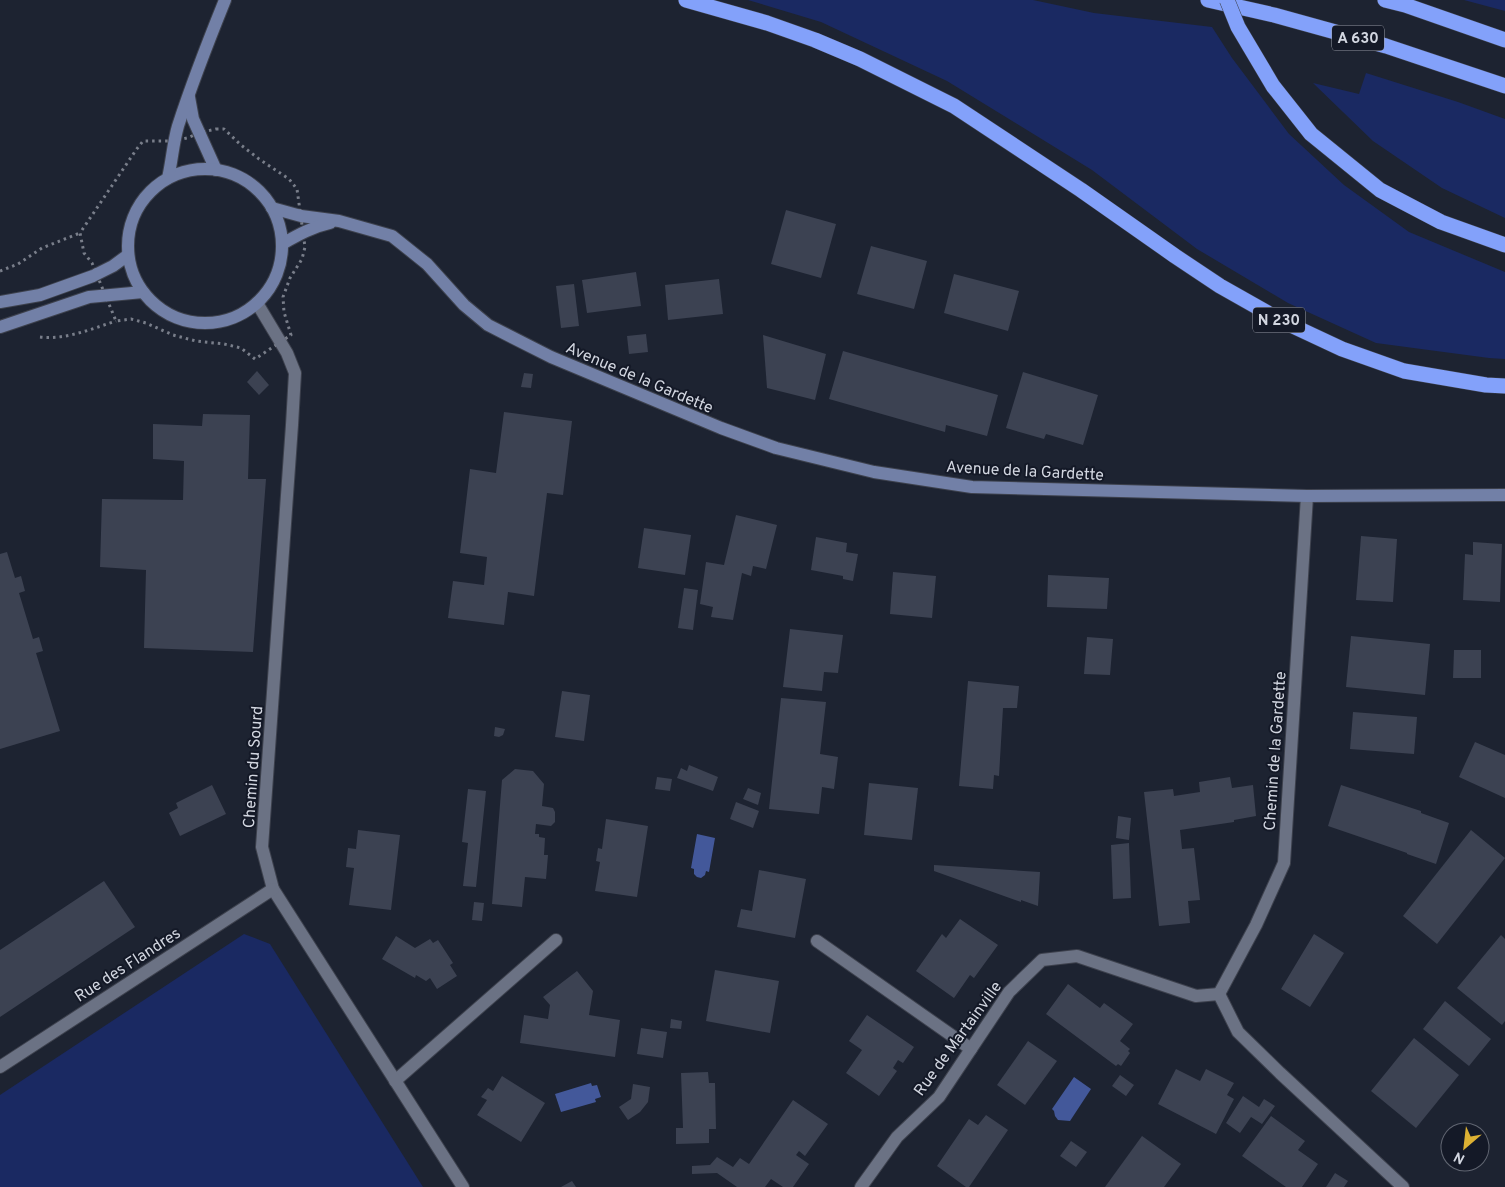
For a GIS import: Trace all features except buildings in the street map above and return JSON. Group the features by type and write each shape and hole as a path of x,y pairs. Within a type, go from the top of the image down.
{"highway":[{"name":"N 230","path":"686,0 767,23 815,40 860,59 954,106 1081,190 1174,256 1220,286 1280,320 1342,349 1404,371 1486,385 1505,386"},
{"name":"A 630","path":"1208,0 1274,15 1386,46 1505,86"},
{"path":"1227,0 1238,26 1273,86 1311,134 1380,190 1441,222 1505,244"},
{"path":"1385,0 1405,5 1505,40"}],"main road":[{"path":"168,178 178,126 195,75 225,0"},
{"path":"189,97 193,119 216,170"},
{"path":"216,170 238,177 258,190 272,208 280,231 282,244 280,266 271,286 257,303 235,318 210,323 185,321 161,310 143,292 133,274 128,255 129,232 136,210 150,192 168,178 183,172 216,170"},
{"name":"Avenue de la Gardette","path":"272,208 301,216 339,221 392,236 427,264 464,305 488,325 550,357 720,428 776,448 874,472 972,487 1307,496 1505,496"},
{"name":"Avenue de la Gardette","path":"282,244 317,226 339,221"},
{"path":"0,302 40,295 96,274 113,266 128,255"},
{"path":"0,327 89,298 143,292"}],"street":[{"name":"Chemin du Sourd","path":"257,303 288,353 295,373 262,846 273,888 463,1187"},
{"name":"Chemin de la Gardette","path":"1219,994 1256,925 1284,863 1307,496"},
{"name":"Rue des Flandres","path":"0,1067 273,888"},
{"path":"395,1081 556,940"},
{"path":"817,941 971,1049"},
{"name":"Rue de Martainville","path":"861,1187 897,1137 939,1097 1009,992 1042,960 1078,956 1196,996 1219,994"},
{"path":"1219,994 1238,1032 1403,1187"}],"path":[{"path":"0,271 18,264 42,248 80,233 143,141 174,141 199,133 224,129 247,150 289,179 297,189 306,247 302,259 290,278 283,297 284,312 290,335 255,359 240,348 196,341 173,335 146,323 132,320 116,321 54,339 36,337"},
{"path":"80,233 84,253 92,263 116,321"}],"shaded area":[{"path":"748,0 1033,0 1094,13 1212,27 1232,58 1289,134 1344,185 1409,232 1505,272 1505,359 1376,343 1288,303 1197,249 1092,170 947,81 821,22"},
{"path":"1464,0 1505,0 1505,11"},
{"path":"1366,73 1505,119 1505,218 1442,188 1373,141 1313,83 1359,94"},
{"path":"697,834 715,838 709,872 706,871 705,875 701,878 694,874 694,869 691,868"},
{"path":"244,934 270,944 423,1187 0,1187 0,1095"},
{"path":"1074,1077 1091,1089 1070,1121 1058,1120 1052,1109"},
{"path":"591,1083 592,1086 597,1085 601,1097 595,1099 596,1102 561,1112 555,1094"}]}
